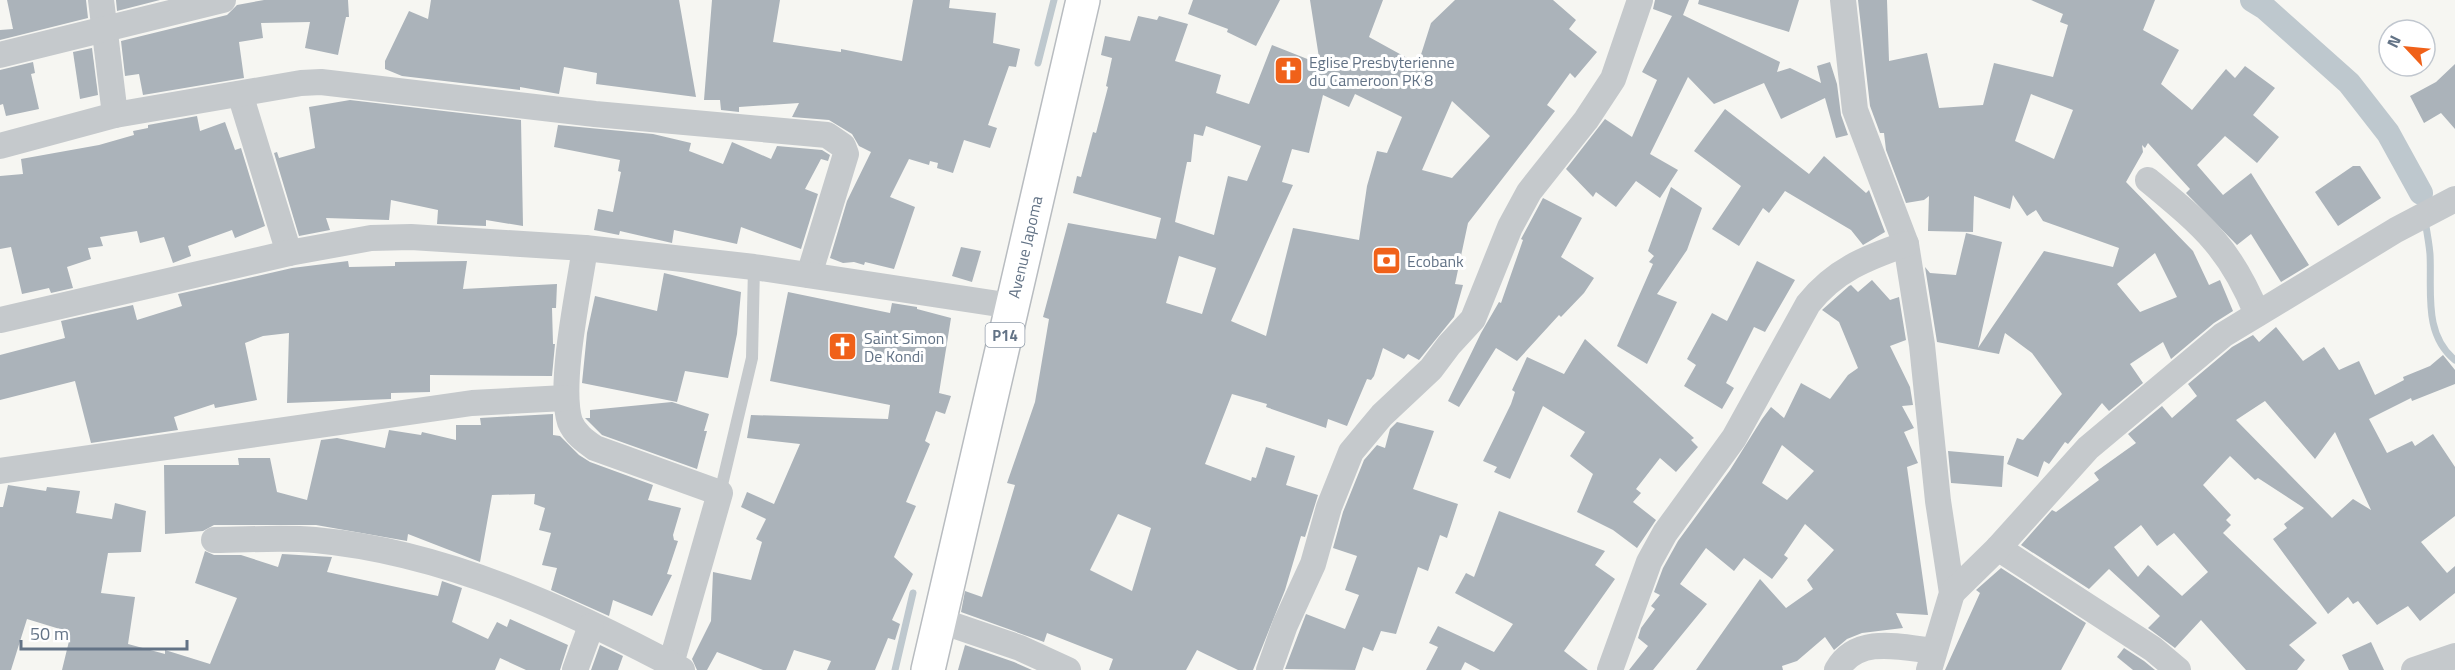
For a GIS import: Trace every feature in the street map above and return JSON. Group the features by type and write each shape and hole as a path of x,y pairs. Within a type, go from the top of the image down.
{"main road":[{"name":"Avenue Japoma","path":"928,670 1083,0"}],"street":[{"path":"101,0 115,115"},
{"path":"0,55 223,0"},
{"path":"1269,670 1285,625 1313,564 1329,507 1351,452 1382,415 1431,369 1473,319 1510,227 1529,192 1586,120 1613,79 1640,0"},
{"path":"1837,670 1843,659 1856,651 1881,644 1931,660 1952,593 1938,501 1922,345 1906,244 1855,110 1843,0"},
{"path":"0,146 115,115 301,83 342,83 595,114 827,135 843,146 846,154 809,275"},
{"path":"240,94 289,253"},
{"path":"2148,180 2205,227 2219,244 2244,281 2257,314"},
{"path":"1952,593 1998,548 2088,448 2223,335 2396,230 2455,199"},
{"path":"0,320 289,253 371,238 411,237 585,248 754,267 1012,306"},
{"path":"1610,670 1642,579 1665,532 1734,438 1808,304 1838,273 1862,259 1906,244"},
{"path":"214,540 314,540 405,554 494,581 676,667 720,493 595,448 581,438 571,424 565,398 585,248"},
{"path":"0,471 472,403 565,398"},
{"path":"1998,548 2153,648 2178,670"},
{"path":"941,621 1020,648 1068,670"},
{"path":"575,670 591,626"},
{"path":"2414,670 2455,656"}],"lane":[{"path":"720,493 752,357 754,267"}],"building":[{"path":"7,0 86,0 88,18 0,40 0,30 13,29"},
{"path":"116,0 160,0 117,11"},
{"path":"264,0 348,0 349,17 346,17 338,55 305,48 310,22 261,23 263,38 239,42 244,78 143,95 139,74 125,76 121,41 227,15 237,5"},
{"path":"431,0 679,0 696,97 596,84 597,73 564,67 559,94 520,87 520,90 402,76 385,69 385,61 409,11 428,19"},
{"path":"712,0 780,0 773,42 841,52 841,49 902,61 913,0 950,0 949,8 996,13 993,43 1020,49 1016,67 1009,66 988,125 997,128 990,148 964,140 953,173 937,168 938,163 930,161 929,165 909,159 890,197 915,207 894,269 865,262 864,265 854,262 843,263 830,258 847,201 871,152 859,146 852,134 829,120 792,117 799,103 739,107 739,112 721,110 720,100 704,100"},
{"path":"1193,0 1280,0 1256,46 1227,32 1228,29 1188,14"},
{"path":"1310,0 1383,0 1369,37 1418,64 1431,23 1455,0 1553,0 1576,20 1569,29 1597,52 1575,78 1570,73 1547,105 1555,111 1468,223 1455,284 1463,285 1454,317 1419,360 1408,354 1404,359 1383,348 1374,376 1371,380 1367,379 1347,426 1328,419 1326,428 1266,407 1267,404 1232,394 1205,464 1251,481 1252,477 1256,478 1266,447 1295,456 1286,485 1318,495 1305,537 1301,536 1285,590 1253,670 1238,670 1197,650 1186,670 1109,670 1113,659 1047,633 1044,642 961,612 965,591 982,597 1015,485 1007,483 1035,402 1049,319 1043,317 1068,223 1156,239 1161,218 1073,193 1077,176 1081,177 1093,132 1096,133 1108,87 1106,86 1112,58 1101,55 1105,36 1130,41 1138,16 1157,20 1159,16 1188,24 1175,61 1221,75 1216,93 1249,104 1272,45 1320,64","holes":["1355,94 1402,117 1387,153 1377,151 1367,186 1359,240 1293,228 1266,336 1231,321 1293,185 1282,182 1292,149 1309,153 1323,95 1349,107","1452,101 1490,136 1452,178 1422,170","1206,126 1261,146 1247,181 1228,176 1214,235 1175,222 1187,162 1191,162 1194,134 1203,136","1179,256 1216,268 1202,314 1166,303","1118,514 1151,528 1132,591 1090,570"]},
{"path":"1655,0 1689,0 1683,15 1780,62 1777,72 1790,68 1821,83 1817,66 1830,62 1837,84 1841,115 1848,135 1836,138 1825,98 1781,119 1764,83 1714,104 1688,77 1650,154 1678,170 1660,198 1636,181 1616,207 1596,192 1593,197 1566,169 1605,119 1632,137 1657,80 1642,72 1672,16 1653,9"},
{"path":"1699,0 1799,0 1789,32 1698,4"},
{"path":"1858,0 1887,0 1889,61 1927,53 1939,108 1983,105 1994,63 2053,77 2068,25 2060,22 2063,14 2031,0 2155,0 2143,30 2179,50 2161,84 2192,110 2226,69 2235,78 2245,66 2275,88 2253,115 2279,137 2257,163 2225,136 2197,165 2223,195 2251,173 2309,265 2281,282 2251,234 2237,245 2186,193 2190,189 2148,143 2145,148 2142,145 2143,152 2126,182 2193,251 2209,285 2220,280 2233,311 2214,323 2171,359 2163,342 2130,364 2143,383 2109,411 2102,403 2068,444 2065,442 2049,464 2044,461 2038,477 2007,464 2017,438 2023,440 2062,394 2032,353 2005,333 1999,354 1937,342 1925,267 1930,273 1956,275 1966,233 2002,242 1978,348 2044,251 2113,267 2119,248 2043,221 2036,210 2027,216 2013,195 2010,209 1974,196 1973,232 1928,231 1929,196 1924,200 1906,203 1886,150 1884,133 1880,133 1870,106","holes":["2031,94 2073,110 2054,159 2015,141","2155,253 2177,297 2140,312 2117,284"]},
{"path":"92,48 98,95 80,99 73,52"},
{"path":"33,62 35,73 31,74 39,109 6,116 3,104 0,105 0,70"},
{"path":"2455,64 2455,129 2441,113 2424,123 2410,96 2436,82"},
{"path":"350,100 521,120 523,226 486,220 486,226 437,224 438,210 391,200 389,220 326,218 330,230 299,236 274,153 277,152 279,158 315,148 309,107"},
{"path":"1725,109 1809,174 1824,156 1866,193 1869,190 1885,232 1863,245 1851,230 1785,191 1769,213 1763,208 1739,246 1712,229 1741,186 1694,151"},
{"path":"197,116 200,131 225,122 235,150 241,148 265,226 235,238 232,230 188,246 191,256 173,263 164,237 140,243 137,231 100,237 103,246 88,248 91,259 67,267 73,288 51,293 49,288 22,294 11,247 0,249 0,176 23,174 21,159 99,145 134,135 133,131 148,128 148,125"},
{"path":"558,125 653,134 691,143 689,151 723,164 732,142 771,159 777,146 822,150 830,155 828,161 821,159 805,189 818,194 801,249 741,227 737,244 674,230 672,243 620,231 619,235 594,230 598,209 613,212 621,172 618,171 620,160 554,147"},
{"path":"2353,166 2360,166 2381,198 2338,226 2315,192"},
{"path":"1671,187 1702,208 1687,250 1657,294 1677,302 1647,364 1617,346 1653,264 1649,262 1654,256 1648,251"},
{"path":"1543,198 1582,218 1561,257 1594,278 1584,293 1561,317 1559,315 1517,361 1496,348 1459,407 1448,401 1481,333 1499,302 1501,303 1523,240 1521,239"},
{"path":"961,247 981,251 972,282 952,276"},
{"path":"348,261 349,267 395,266 395,262 467,261 463,289 557,284 556,308 552,308 553,344 555,344 552,376 430,375 430,392 391,393 391,399 287,403 289,333 263,336 245,343 257,400 215,408 214,404 174,417 178,430 91,443 75,381 0,400 0,355 65,338 61,321 133,305 137,320 182,306 178,294 292,268"},
{"path":"1757,261 1795,280 1765,332 1754,327 1726,383 1734,388 1722,409 1684,386 1696,365 1687,359 1712,313 1727,321"},
{"path":"664,273 741,292 737,334 728,378 685,371 677,402 582,383 587,333 595,296 657,311"},
{"path":"1872,280 1890,300 1899,297 1906,340 1890,346 1910,387 1913,405 1902,406 1914,428 1904,432 1918,463 1907,467 1928,615 1896,613 1903,628 1862,633 1847,639 1834,650 1825,637 1797,661 1782,666 1783,670 1696,670 1760,579 1786,608 1813,589 1807,580 1834,550 1805,524 1784,555 1788,558 1772,579 1744,558 1734,571 1706,548 1680,584 1707,604 1653,670 1629,670 1648,646 1638,638 1641,628 1655,609 1651,606 1660,595 1654,592 1663,568 1678,541 1730,470 1771,407 1784,418 1801,383 1830,399 1848,375 1858,368 1839,322 1822,310 1851,285 1858,292","holes":["1782,445 1814,471 1787,500 1762,483"]},
{"path":"788,292 890,313 892,303 917,307 917,309 951,318 939,393 951,396 945,414 936,411 925,441 930,444 906,502 916,506 894,557 913,574 892,620 900,624 895,640 888,638 875,670 827,670 831,661 794,650 786,670 763,670 717,652 707,670 697,670 692,659 711,621 713,572 751,580 762,542 756,539 766,519 741,507 747,492 774,504 800,444 747,438 751,415 888,419 890,405 770,381"},
{"path":"2276,327 2303,361 2324,347 2339,370 2359,361 2375,395 2404,380 2403,377 2430,366 2443,355 2455,370 2455,384 2412,401 2411,398 2369,419 2387,453 2412,441 2415,446 2433,434 2455,467 2455,516 2421,542 2447,573 2455,566 2455,593 2420,621 2408,606 2377,625 2358,601 2353,604 2348,597 2328,614 2273,539 2287,528 2284,524 2304,508 2258,478 2255,480 2230,456 2203,485 2231,515 2226,520 2231,525 2223,533 2317,623 2289,645 2305,660 2297,670 2246,670 2201,620 2175,648 2148,628 2160,616 2109,569 2089,589 2021,545 2052,510 2056,512 2099,480 2094,473 2136,443 2128,434 2162,406 2172,418 2197,396 2188,384 2232,347 2253,335 2259,342","holes":["2265,401 2315,459 2335,432 2371,510 2353,499 2332,518 2236,420","2141,525 2157,546 2174,533 2208,572 2182,596 2148,565 2138,577 2114,547"]},
{"path":"1585,339 1694,438 1691,440 1698,447 1676,472 1660,458 1636,489 1641,493 1633,502 1656,520 1637,548 1613,530 1577,512 1593,474 1570,456 1585,432 1543,406 1510,479 1494,472 1497,467 1483,461 1511,404 1515,392 1512,390 1527,357 1564,374"},
{"path":"672,402 709,414 697,469 602,435 585,418 590,418 590,410"},
{"path":"553,414 553,435 560,436 579,455 590,462 653,485 648,500 681,508 673,535 674,540 678,541 667,574 672,575 652,616 613,600 609,616 551,590 557,568 542,565 551,533 539,530 545,508 534,504 535,494 492,495 480,562 408,534 407,541 316,525 214,525 203,531 165,534 164,465 239,465 238,458 270,458 277,492 307,500 321,440 337,438 385,448 389,430 421,435 422,432 456,440 456,425 481,425 480,418"},
{"path":"1397,422 1434,431 1413,489 1458,504 1447,538 1440,535 1428,571 1418,567 1396,634 1381,631 1373,651 1363,647 1355,670 1285,669 1306,614 1345,629 1359,595 1345,590 1357,556 1333,548 1343,512 1364,460 1377,445 1385,448 1390,429"},
{"path":"1948,451 2004,456 2002,487 1951,483"},
{"path":"8,485 46,491 47,487 80,491 76,513 112,519 115,503 146,511 141,552 108,553 101,593 135,597 128,644 165,654 165,650 210,664 237,598 195,583 205,551 214,555 241,555 278,567 282,554 332,557 327,572 438,596 442,581 462,588 452,622 488,639 497,622 507,627 510,619 568,645 560,670 526,670 500,658 495,670 62,670 70,637 62,636 63,630 27,619 11,670 0,670 0,507 3,507"},
{"path":"1499,511 1605,551 1595,565 1615,579 1564,651 1588,670 1480,670 1465,662 1461,670 1426,670 1438,647 1429,643 1438,626 1494,652 1513,624 1455,593 1466,573 1474,577"},
{"path":"2001,568 2086,623 2061,670 1945,670 1980,593 1976,590"},
{"path":"2371,642 2384,670 2349,670 2342,655"},
{"path":"600,645 623,656 618,670 591,670"},
{"path":"965,645 1014,662 1032,670 958,670"},
{"path":"2124,648 2155,670 2133,670 2117,657"}],"waterway":[{"path":"1038,63 1054,0"},
{"path":"2252,0 2265,8 2349,83 2388,133 2421,193"},
{"path":"2421,193 2424,210"},
{"path":"2425,221 2430,254 2430,297 2434,325 2438,338 2455,360"},
{"path":"895,670 913,593"}],"place":[{"name":"Eglise Presbyterienne du Cameroon PK 8","path":"1288,71"},
{"name":"Ecobank","path":"1386,261"},
{"name":"Saint Simon De Kondi","path":"843,347"}]}
